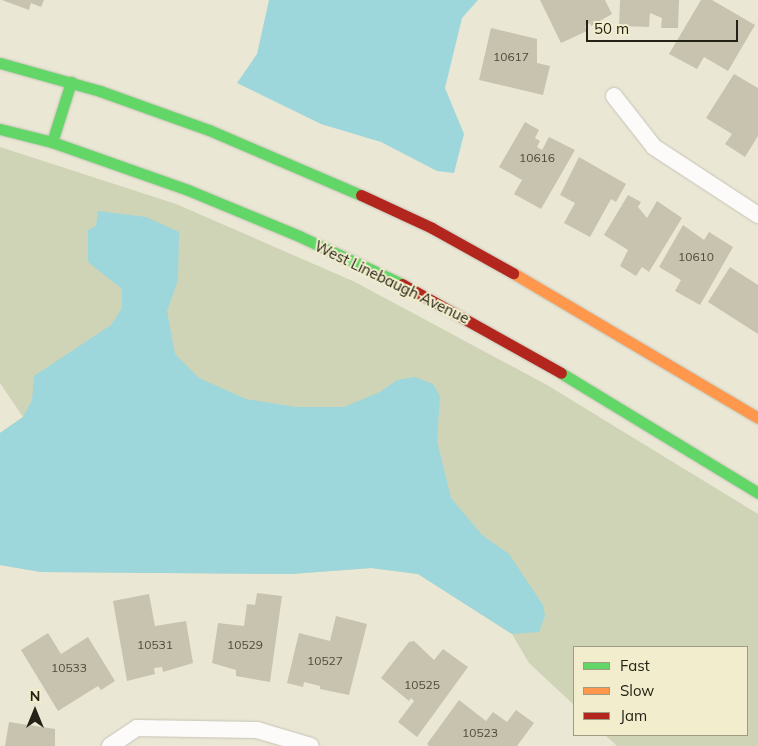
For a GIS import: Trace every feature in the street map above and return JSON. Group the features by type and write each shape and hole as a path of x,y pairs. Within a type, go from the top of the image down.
{"main road":[{"path":"0,63 71,82 209,130 319,175 432,228 556,297 758,418"},
{"path":"52,142 71,82"},
{"name":"West Linebaugh Avenue","path":"0,130 52,142 188,190 299,236 404,285 506,340 758,493"}],"street":[{"path":"614,96 654,147 758,215"},
{"path":"110,746 137,728 257,730 311,746"}],"green space":[{"path":"0,147 176,204 355,282 547,385 758,514 758,746 617,746 606,736 748,736 748,646 573,646 573,704 529,663 512,634 418,574 371,568 291,574 41,572 0,565 0,433 23,417 0,383"}],"water":[{"path":"269,0 478,0 462,18 445,88 464,134 454,173 437,171 381,142 321,124 237,83 257,54"},
{"path":"98,211 146,217 179,232 178,280 167,311 175,354 199,378 246,399 295,407 344,407 380,392 397,380 415,377 433,384 440,396 437,441 451,498 482,535 509,554 543,605 545,616 539,632 512,634 418,574 371,568 291,574 41,572 0,565 0,433 23,417 32,400 34,376 111,325 122,308 122,289 88,262 88,230 96,226"}],"building":[{"path":"2,0 44,0 41,7 31,3 29,10"},
{"path":"540,0 605,0 612,14 591,26 590,23 585,26 587,31 561,43"},
{"path":"620,0 679,0 678,28 661,28 662,18 650,13 649,27 619,26"},
{"path":"701,0 712,0 755,25 728,71 704,57 697,69 669,54"},
{"path":"491,28 537,39 537,63 550,66 543,95 479,80"},
{"path":"734,74 758,88 758,136 745,157 725,144 732,134 706,118"},
{"path":"525,122 539,130 535,138 540,141 537,147 542,150 549,137 575,150 541,209 514,194 522,180 499,167"},
{"path":"579,157 626,184 616,202 611,199 590,237 564,223 575,203 560,195"},
{"path":"628,195 641,202 638,207 647,218 657,201 682,218 649,272 642,267 636,276 620,266 628,250 604,235"},
{"path":"683,225 704,240 709,232 733,247 700,305 675,291 681,280 659,267"},
{"path":"730,267 758,285 758,334 708,302"},
{"path":"257,593 282,596 270,682 236,676 236,670 212,663 218,623 244,626 247,604 255,605"},
{"path":"149,594 155,626 186,621 193,663 163,672 162,667 154,668 155,674 127,681 113,601"},
{"path":"336,616 367,624 349,695 320,689 320,686 304,682 303,687 287,683 299,633 330,641"},
{"path":"48,633 61,654 88,637 115,681 101,690 98,686 58,711 21,650"},
{"path":"414,641 434,660 443,649 468,667 417,737 398,722 414,701 411,698 409,701 381,678 409,642"},
{"path":"459,700 486,721 493,712 507,722 516,710 534,723 517,746 429,746 427,744"},
{"path":"9,722 55,729 55,746 5,746"}],"traffic: fast":[{"path":"0,63 100,91 209,130 361,195"},
{"path":"52,142 71,82"},
{"path":"0,129 52,142 188,190 299,236 402,284"},
{"path":"561,373 758,493"}],"traffic: slow":[{"path":"513,273 758,418"}],"traffic: jam":[{"path":"361,195 432,228 513,273"},
{"path":"402,284 561,373"}]}
